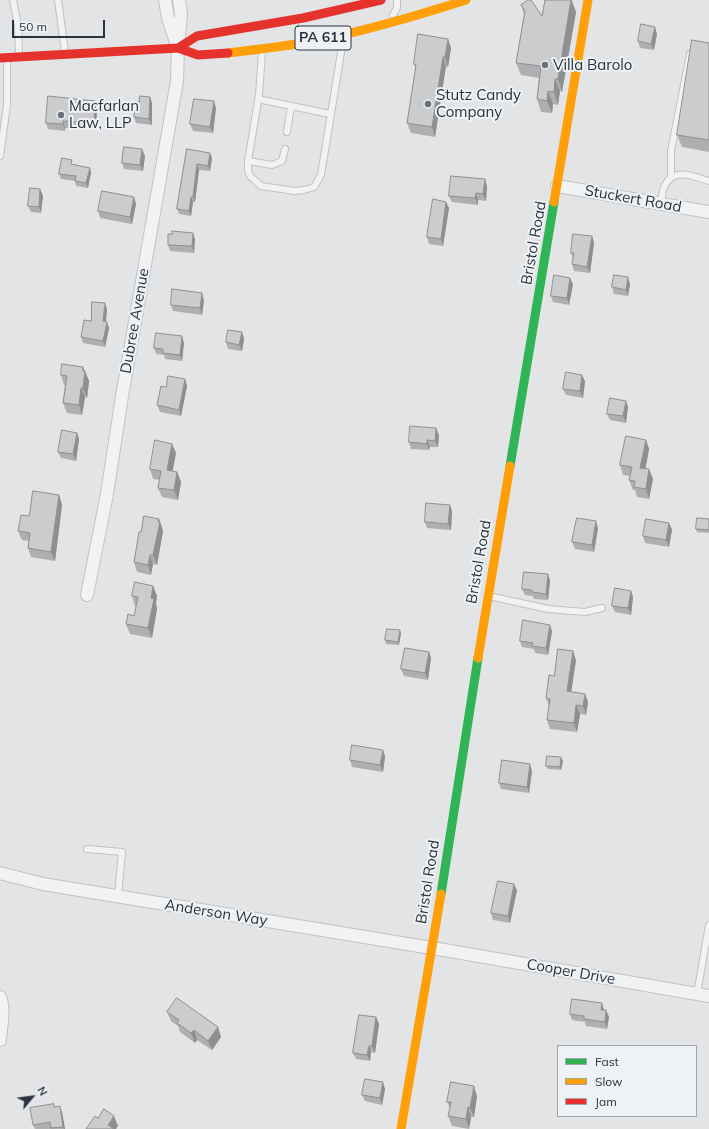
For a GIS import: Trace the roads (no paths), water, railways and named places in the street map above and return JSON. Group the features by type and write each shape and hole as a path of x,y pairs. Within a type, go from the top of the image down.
{"main road":[{"name":"PA 611","path":"178,48 197,36 303,18 326,10 381,0"},
{"name":"PA 611","path":"4,58 178,48 200,55 262,49 319,39 383,25 466,0"},
{"name":"Bristol Road","path":"401,1129 432,948 488,596 588,0"}],"street":[{"path":"165,0 168,18 178,48"},
{"name":"Dubree Avenue","path":"87,595 107,494 122,396 177,81 181,14 179,0"},
{"name":"Stuckert Road","path":"557,186 709,212"},
{"name":"Anderson Way","path":"0,873 43,884 432,948"},
{"name":"Cooper Drive","path":"432,948 703,995"},
{"path":"0,997 2,1002 0,1040"}],"lane":[{"path":"13,0 18,26 20,58"},
{"path":"58,0 65,55"},
{"path":"383,25 392,17 397,8 397,0"},
{"path":"262,49 258,99 248,161 248,171 250,176 261,186 295,191 304,190 314,187 321,175 344,34"},
{"path":"661,204 665,186 671,177 671,151 691,49"},
{"path":"0,156 7,105 4,58"},
{"path":"258,99 330,114"},
{"path":"287,132 291,106"},
{"path":"248,161 272,165 282,161 285,149"},
{"path":"671,177 680,174 709,181"},
{"path":"488,596 548,609 585,612 602,608"},
{"path":"87,849 122,852 118,896"},
{"path":"703,995 709,925"}],"place":[{"name":"Villa Barolo","path":"545,65"},
{"name":"Stutz Candy Company","path":"428,104"},
{"name":"Macfarlan Law, LLP","path":"61,115"}]}
